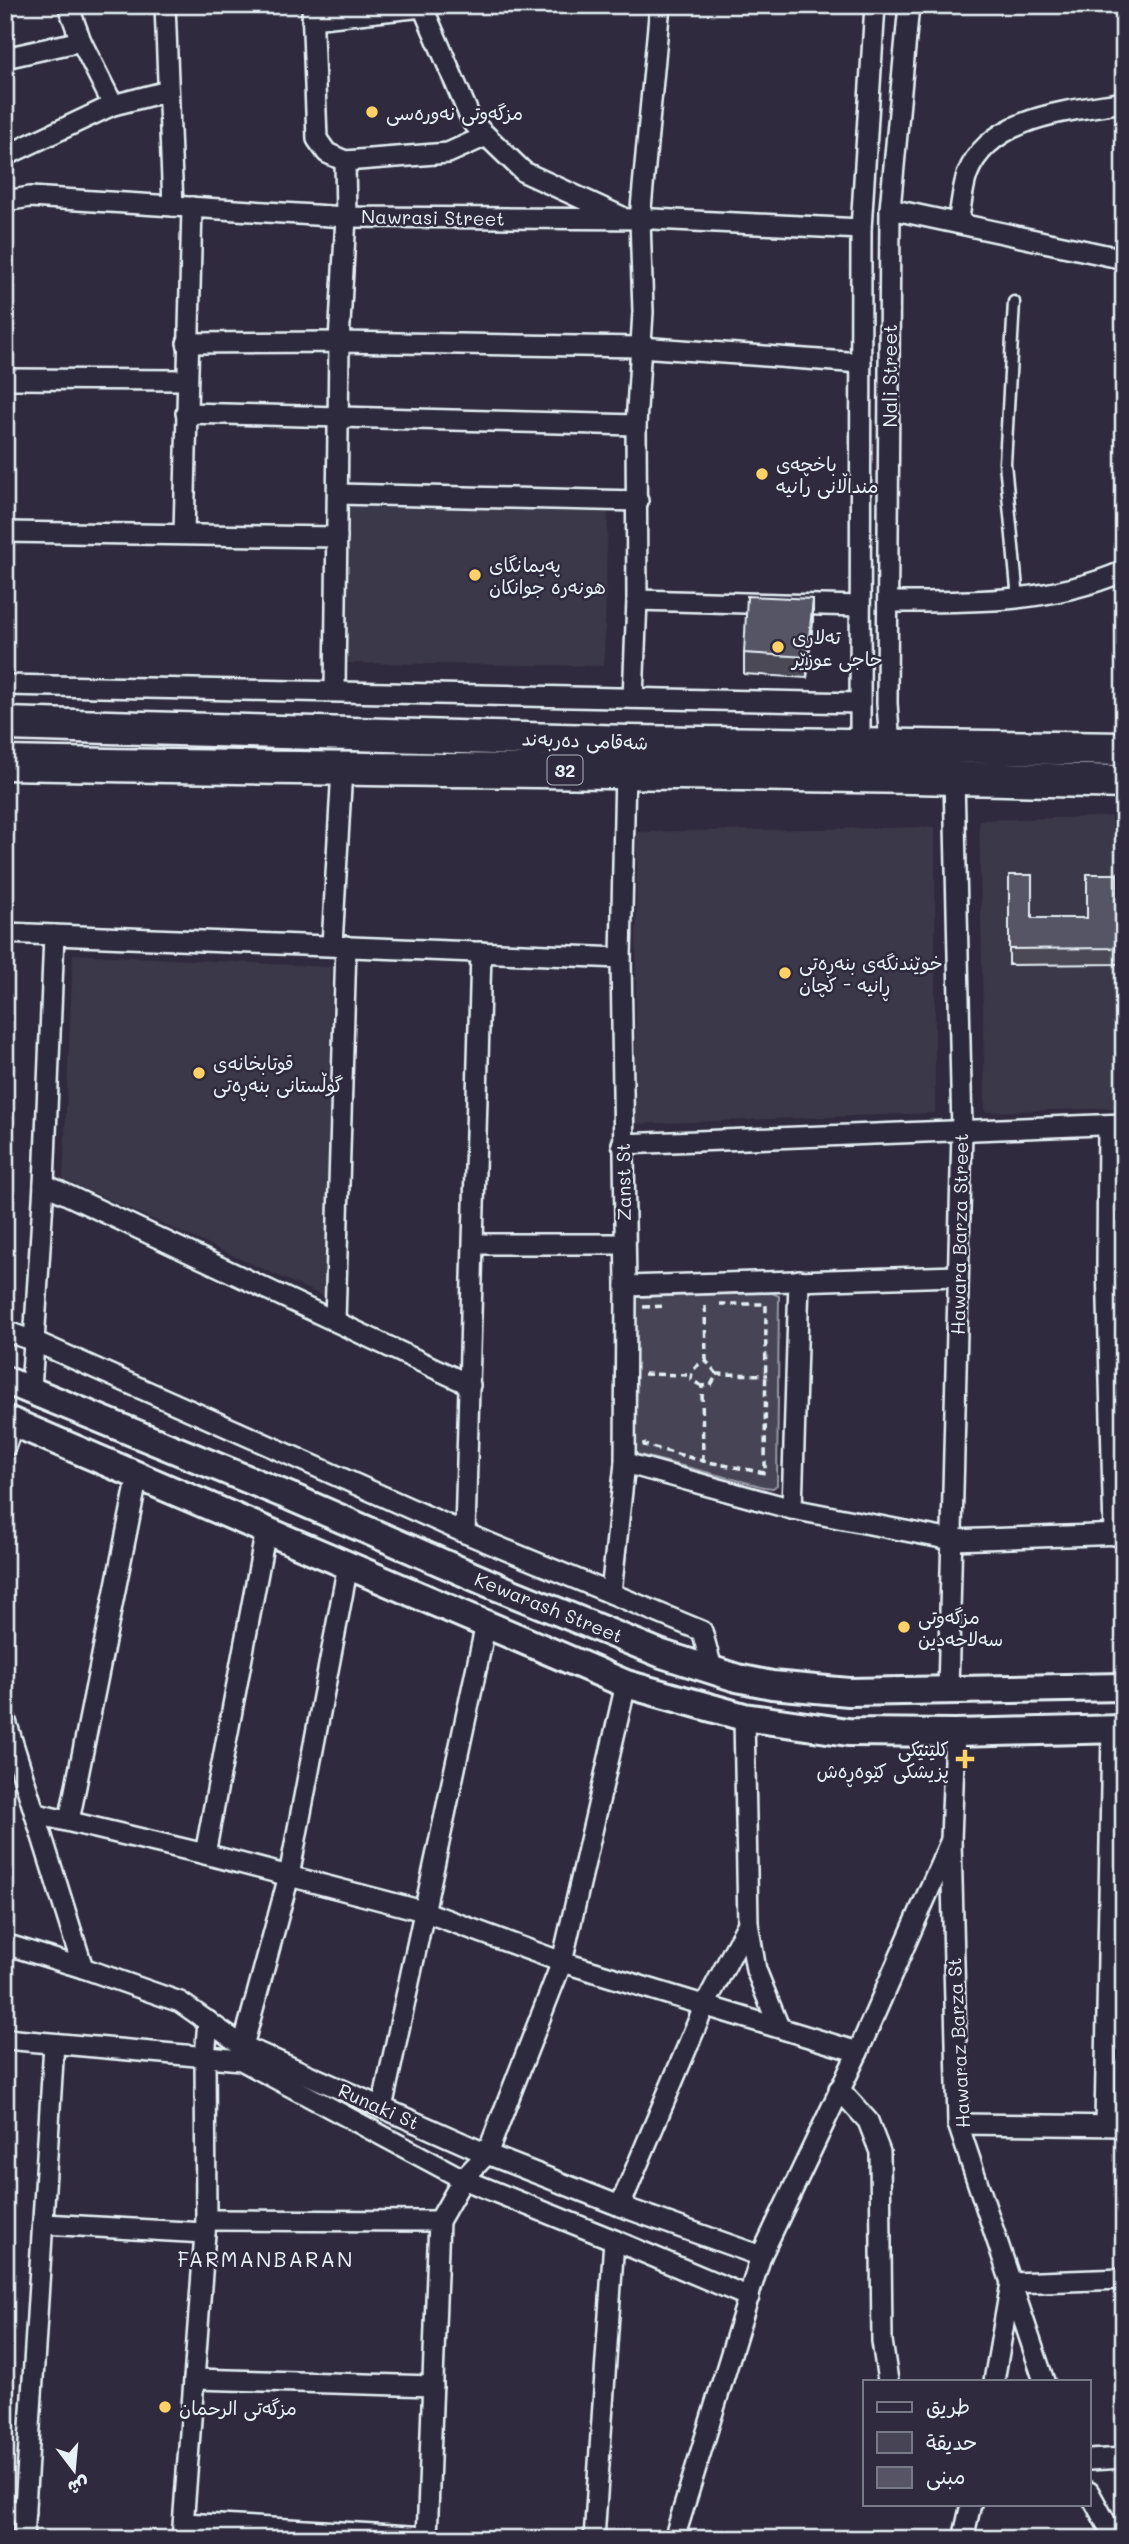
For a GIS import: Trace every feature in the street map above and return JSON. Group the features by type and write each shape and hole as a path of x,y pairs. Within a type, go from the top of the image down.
{"highway":[{"name":"شەقامی دەربەند","path":"5,724 875,747 1124,749"},
{"name":"شەقامی دەربەند","path":"5,763 625,771 1124,782"}],"main road":[{"name":"Kewarash Street","path":"5,1380 291,1497 500,1588 713,1672 810,1689 889,1693 1124,1688"},
{"name":"Kewarash Street","path":"10,1420 626,1684 744,1717 848,1732 954,1733 1118,1729"}],"street":[{"path":"68,5 81,41 113,105"},
{"path":"165,5 168,91 182,206 187,343 184,534"},
{"path":"633,698 637,600 636,425 643,312 633,219 660,5"},
{"name":"Nali Street","path":"875,5 861,229 859,703 875,747"},
{"name":"Nali Street","path":"875,747 887,703 890,209 909,5"},
{"path":"486,136 448,153 345,161 327,153 317,138 312,12 422,6 472,122 524,172 633,219"},
{"path":"5,58 81,41"},
{"path":"5,156 113,105 168,91"},
{"path":"958,223 967,174 984,147 1014,127 1055,113 1124,102"},
{"path":"335,691 339,342 346,217 345,161"},
{"name":"Nawrasi Street","path":"5,201 30,197 346,217 633,219 861,229"},
{"path":"890,209 1124,259"},
{"path":"187,343 339,342 639,347 861,363"},
{"path":"5,379 186,380"},
{"path":"186,413 636,425"},
{"path":"338,494 638,501"},
{"path":"5,532 337,537"},
{"path":"888,602 988,602 1018,599 1087,584 1124,570"},
{"path":"637,600 860,606"},
{"path":"5,685 859,703"},
{"path":"335,1321 342,769"},
{"name":"Zanst St","path":"611,1593 625,1463 626,1286 621,958 625,771"},
{"name":"Hawara Barza Street","path":"948,1691 962,1131 954,778"},
{"path":"5,933 621,958"},
{"path":"31,1390 44,1184 54,935"},
{"path":"465,1533 481,952"},
{"path":"622,1144 1116,1124 1119,1534 952,1540 792,1509 625,1463"},
{"path":"44,1184 470,1385"},
{"path":"474,1244 625,1244"},
{"path":"626,1286 958,1276"},
{"path":"792,1509 799,1280"},
{"path":"5,1331 34,1340 465,1533 702,1631 713,1672"},
{"path":"5,1447 10,1420"},
{"path":"69,1821 138,1475"},
{"path":"205,1854 266,1530"},
{"path":"5,2039 205,2057 242,2053 289,1876 348,1565"},
{"path":"382,2108 486,1624"},
{"path":"208,2021 205,2057 206,2227 183,2531 427,2538 439,2221 463,2179 487,2154 562,1962 626,1684"},
{"path":"744,1717 748,1923 755,1970 779,2027"},
{"path":"5,1718 83,1968"},
{"path":"958,2124 1114,2126 1118,1729"},
{"name":"Hawaraz Barza St","path":"954,1733 951,1840 958,2124 1044,2380"},
{"path":"37,1814 205,1854 423,1911 562,1962 859,2052"},
{"path":"674,2539 761,2256 859,2052 951,1840"},
{"path":"620,2206 705,2005 748,1923"},
{"name":"Runaki St","path":"5,1944 180,2002 208,2021 242,2053 463,2179 614,2239 749,2298"},
{"path":"23,2539 54,2043"},
{"name":"Runaki St","path":"242,2053 382,2108 487,2154 620,2206 761,2256"},
{"path":"839,2089 868,2121 880,2152 882,2341 888,2380"},
{"path":"44,2224 206,2227 439,2221"},
{"path":"594,2539 614,2239"},
{"path":"994,2380 1011,2283 1124,2279"},
{"path":"194,2379 433,2386"},
{"path":"1090,2459 1124,2458"},
{"path":"1090,2494 1115,2539"},
{"path":"963,2539 971,2506"},
{"path":"5,2510 25,2512"}],"lane":[{"path":"1014,302 1005,463 1018,599"}],"path":[{"path":"644,1433 644,1445 703,1461 765,1473 767,1375 766,1304 705,1305 706,1361 718,1374 767,1375"},
{"path":"641,1307 679,1306"},
{"path":"706,1361 695,1367 691,1380 702,1386 711,1385 718,1374"},
{"path":"642,1386 642,1374 691,1375"},
{"path":"702,1386 703,1461"}],"shaded area":[{"name":"پەیمانگای هونەرە جوانکان","path":"350,505 608,509 604,666 345,663 346,508"},
{"path":"1124,816 1124,1108 985,1112 979,820"},
{"name":"خوێندنگەی بنەڕەتی ڕانیە - کچان","path":"935,827 935,1113 635,1124 637,832"},
{"name":"قوتابخانه‌ی گوڵستانی بنه‌ڕه‌تی","path":"73,954 332,967 325,1297 63,1179"}],"green space":[{"path":"772,1293 779,1296 777,1485 773,1488 764,1487 636,1454 633,1450 635,1297"}],"building":[{"name":"تەلاری حاجی عوزێر","path":"747,596 813,599 807,657 744,653"},
{"path":"1087,874 1117,874 1118,948 1009,949 1009,875 1032,875 1032,918 1087,918"}],"place":[{"name":"مزگەوتی نەورەسی","path":"372,112"},
{"name":"باخچەی منداڵانی رانیە","path":"762,474"},
{"name":"پەیمانگای هونەرە جوانکان","path":"475,575"},
{"name":"تەلاری حاجی عوزێر","path":"778,647"},
{"name":"خوێندنگەی بنەڕەتی ڕانیە - کچان","path":"785,973"},
{"name":"قوتابخانه‌ی گوڵستانی بنه‌ڕه‌تی","path":"199,1073"},
{"name":"مزگەوتی سەلاحەدین","path":"904,1627"},
{"name":"كلینیكی پزیشكی كێوەڕەش","path":"965,1759"},
{"name":"مزگەتی الرحمان","path":"165,2407"}],"district":[{"name":"FARMANBARAN","path":"266,2258"}]}
